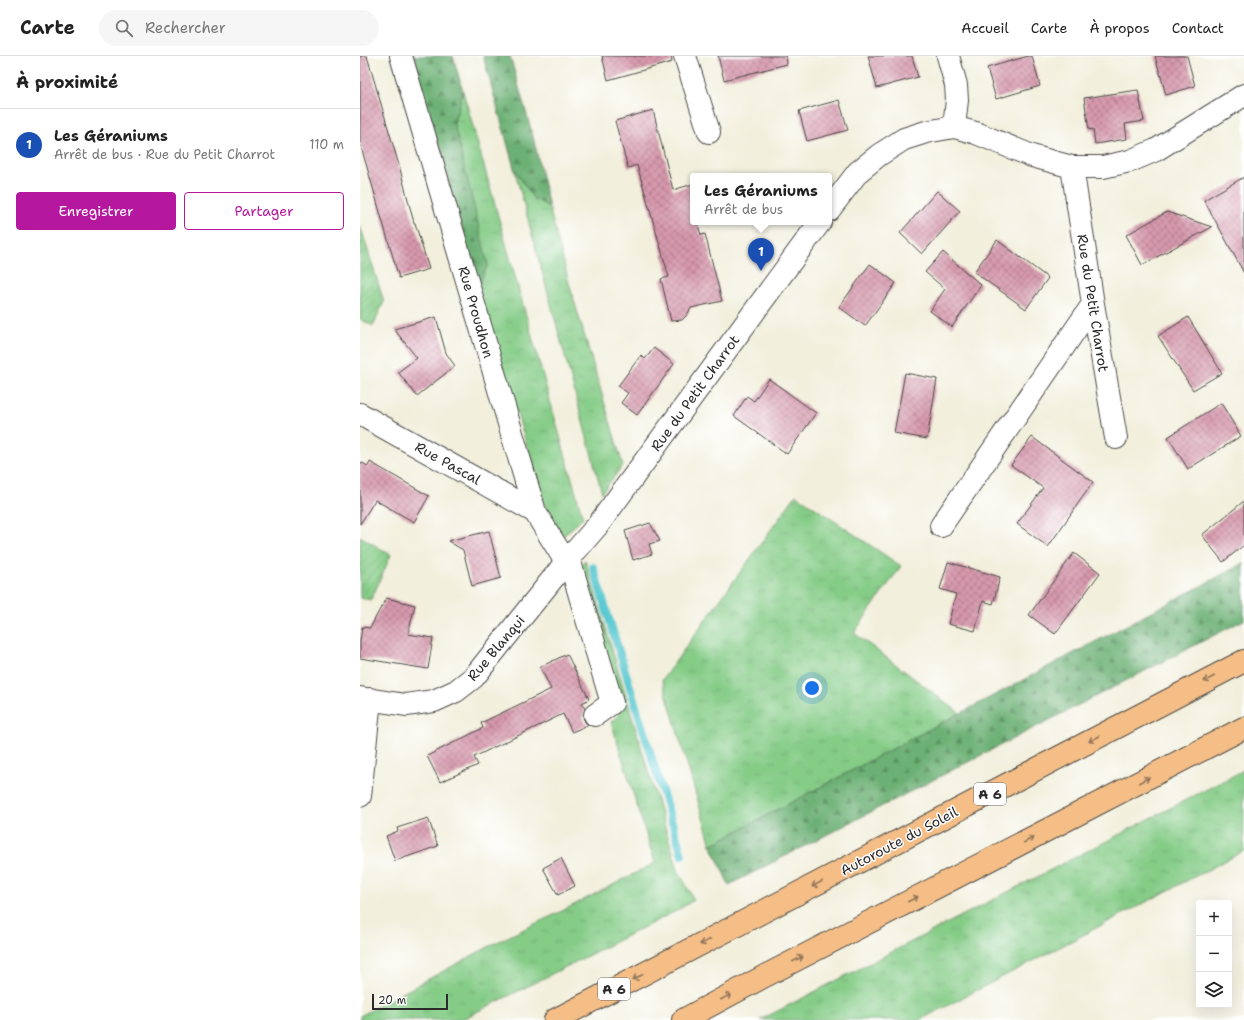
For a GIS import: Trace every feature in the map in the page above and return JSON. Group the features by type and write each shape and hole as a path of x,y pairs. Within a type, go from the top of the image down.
{"highway":[{"name":"Autoroute du Soleil","path":"554,1020 1244,661"},
{"path":"687,1018 763,977 1244,728"}],"street":[{"name":"Rue Proudhon","path":"401,56 535,512 567,561 612,703 595,715"},
{"path":"685,56 709,132"},
{"path":"948,56 956,85 957,100 954,127"},
{"path":"832,206 858,172 879,155 904,139 926,132 954,127 1032,156 1072,167 1103,167 1130,161 1156,150 1244,95"},
{"name":"Rue du Petit Charrot","path":"1072,167 1093,304 1116,438"},
{"name":"Rue du Petit Charrot","path":"567,561 598,526 818,225"},
{"path":"941,526 1093,304"},
{"name":"Rue Pascal","path":"360,414 535,512"},
{"name":"Rue Blanqui","path":"365,698 406,705 434,701 456,691 474,677 567,561"},
{"path":"360,796 365,698"}],"green space":[{"path":"413,56 453,56 463,91 454,123 488,265 478,286"},
{"path":"483,56 510,56 533,136 549,207 533,198 514,168"},
{"path":"463,91 583,518 560,539 545,505 478,286 454,123"},
{"path":"514,168 533,198 549,207 571,290 623,465 602,493"},
{"path":"360,225 384,302 373,326 360,319"},
{"path":"796,495 901,566 854,633 960,713 711,845 662,680"},
{"path":"360,536 391,555 371,600 360,598"},
{"path":"585,560 678,870 694,900 678,910 461,1020 360,1020 360,1016 501,940 562,911 655,863 611,722 619,715 578,570"},
{"path":"1244,563 1244,620 729,885 711,845"},
{"path":"1244,770 1244,851 920,1020 760,1020"}],"building":[{"path":"360,56 367,56 414,223 429,269 399,278 360,143"},
{"path":"602,56 671,56 672,62 608,80"},
{"path":"718,56 786,56 787,64 724,80"},
{"path":"868,56 912,56 918,77 877,88"},
{"path":"1032,56 1040,86 996,99 987,68"},
{"path":"1155,56 1187,56 1195,86 1166,95"},
{"path":"1138,90 1144,121 1125,124 1127,139 1095,144 1093,129 1089,130 1084,98"},
{"path":"839,100 848,130 807,141 799,111"},
{"path":"653,110 673,190 690,185 690,225 698,225 701,235 705,234 722,301 691,308 682,320 671,321 661,279 669,277 637,165 628,168 615,121"},
{"path":"1244,177 1244,273 1204,200"},
{"path":"937,191 960,211 922,254 900,233"},
{"path":"1167,212 1212,227 1142,265 1126,235"},
{"path":"997,240 1048,278 1026,309 974,272"},
{"path":"943,252 981,285 952,327 930,311 945,289 925,272"},
{"path":"870,264 896,283 865,326 839,307"},
{"path":"436,317 446,353 455,366 417,396 398,372 417,358 394,329"},
{"path":"1188,317 1222,373 1193,390 1158,336"},
{"path":"654,348 674,364 637,415 621,403 628,393 618,386 641,355 645,359"},
{"path":"905,373 937,379 927,439 894,433"},
{"path":"769,379 816,413 787,454 734,416 747,396 754,401"},
{"path":"1221,403 1241,436 1188,469 1168,437"},
{"path":"1032,437 1093,482 1048,547 1017,524 1043,488 1011,465"},
{"path":"360,462 368,466 370,462 429,496 414,522 375,500 360,524"},
{"path":"1244,501 1244,545 1223,562 1202,535"},
{"path":"650,523 660,541 649,544 652,554 633,560 625,531"},
{"path":"489,531 501,578 472,586 463,550 448,541"},
{"path":"1074,553 1100,573 1055,634 1029,615"},
{"path":"948,562 1000,577 993,604 983,601 975,631 948,624 956,594 940,589"},
{"path":"386,598 415,605 408,634 433,638 428,669 360,658 362,627 370,628"},
{"path":"567,654 589,699 582,703 585,709 583,717 588,725 572,732 563,714 474,757 478,765 440,782 427,756 483,728 481,723 551,689 540,667"},
{"path":"428,818 438,846 395,861 386,836 398,831 397,828"},
{"path":"561,858 575,886 558,895 543,868"}],"waterway":[{"path":"593,567 682,855"}],"place":[{"name":"Les Géraniums","path":"761,271"}]}
